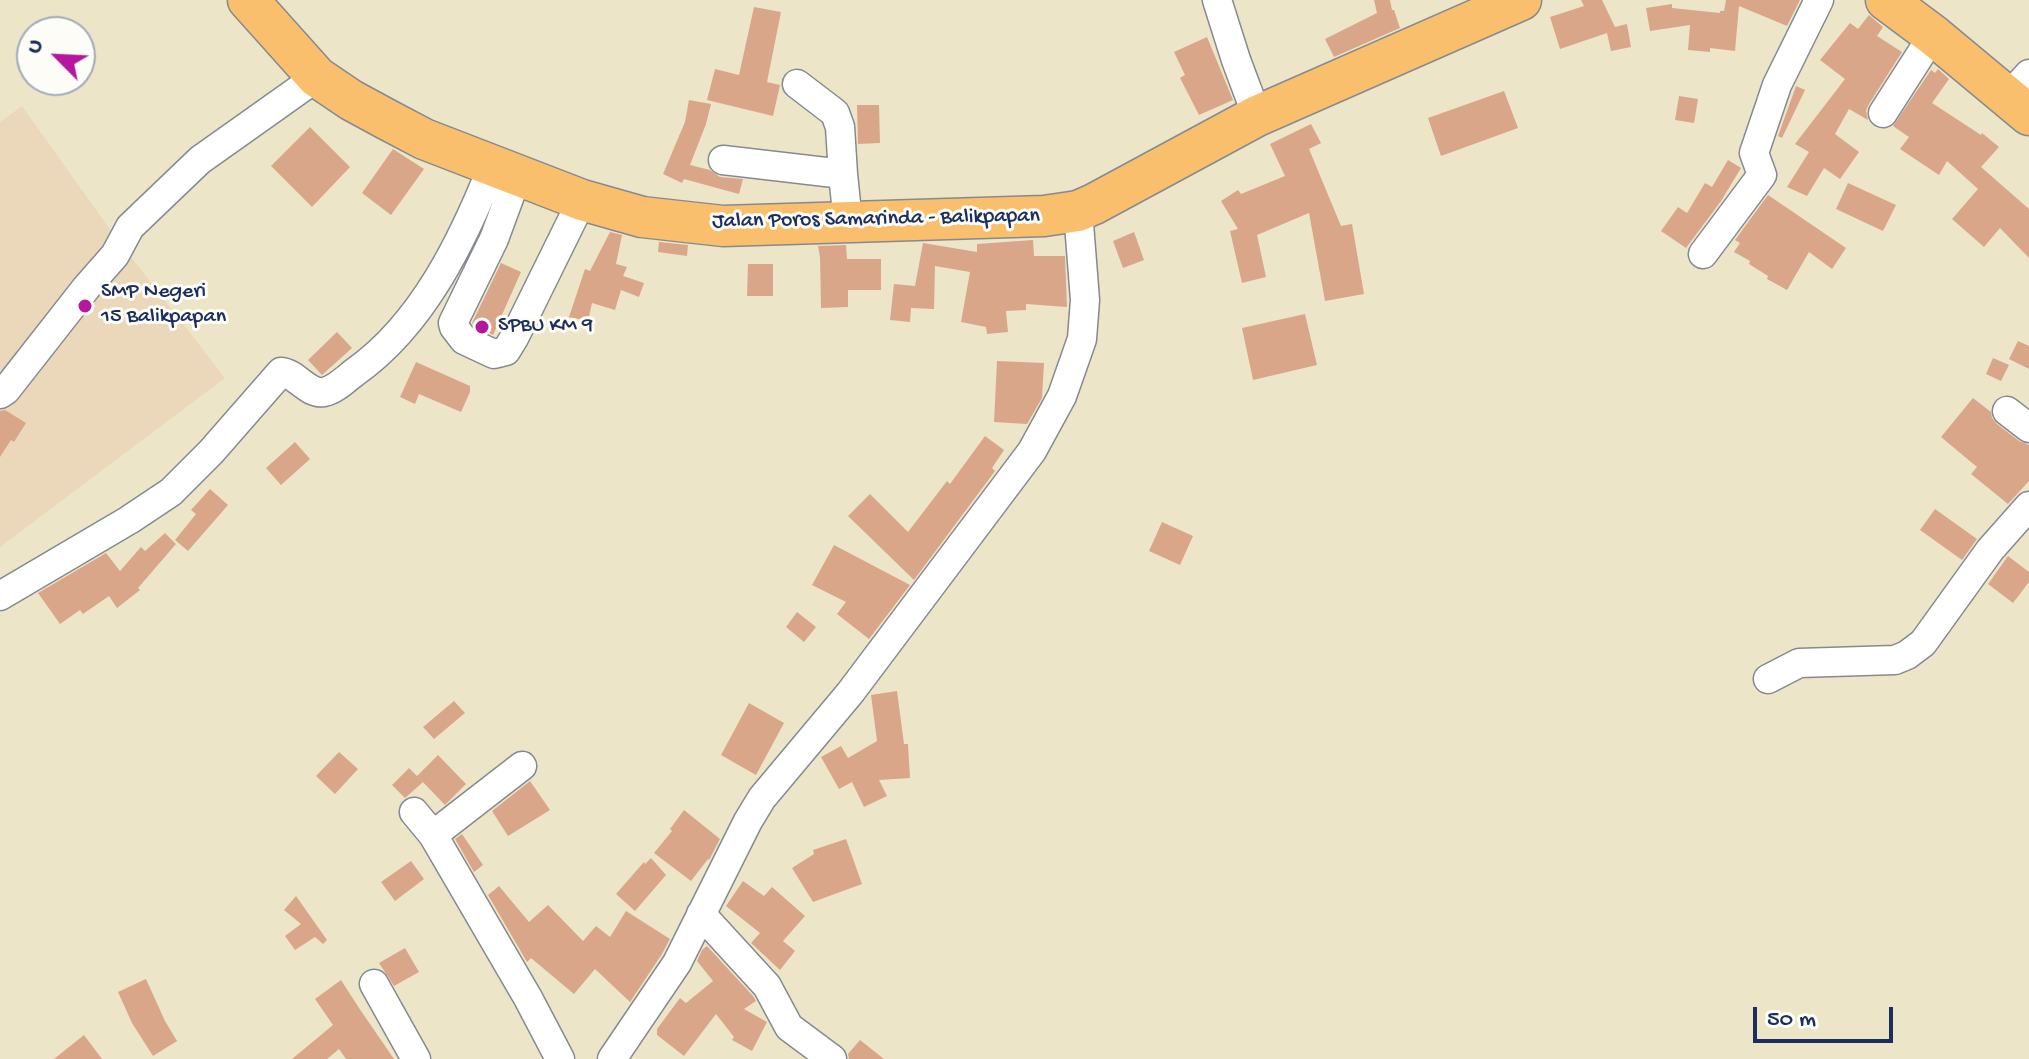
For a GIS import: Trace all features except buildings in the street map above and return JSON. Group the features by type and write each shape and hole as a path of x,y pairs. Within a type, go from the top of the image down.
{"highway":[{"name":"Jalan Poros Samarinda - Balikpapan","path":"248,0 317,77 351,100 424,139 582,200 642,217 723,226 1044,216 1078,211 1257,116 1521,0"},
{"path":"1886,0 2022,95"}],"street":[{"path":"1217,0 1257,116"},
{"path":"1703,254 1762,175 1754,153 1777,85 1819,0"},
{"path":"1883,113 1933,35"},
{"path":"0,394 115,255 130,227 200,160 317,77"},
{"path":"797,84 835,113 840,127 848,222"},
{"path":"723,160 843,174"},
{"path":"506,170 494,239 453,323 464,340 494,354 506,351 514,338 582,200"},
{"path":"0,596 171,492 211,452 281,372 315,391 325,392 372,360 433,288 506,170"},
{"path":"612,1059 677,963 762,798 915,610 1032,451 1062,396 1082,339 1085,300 1078,211"},
{"path":"1768,679 1799,663 1895,660 1907,655 1923,643 1990,550 2029,506"},
{"path":"433,835 522,766"},
{"path":"414,812 433,835 560,1059"},
{"path":"701,914 767,986 789,1027 832,1059"},
{"path":"374,984 416,1059"}],"shaded area":[{"name":"SMP Negeri 15 Balikpapan","path":"22,106 114,235 225,378 0,547 0,122"}],"place":[{"name":"SMP Negeri 15 Balikpapan","path":"85,306"},
{"name":"SPBU KM 9","path":"482,327"}]}
